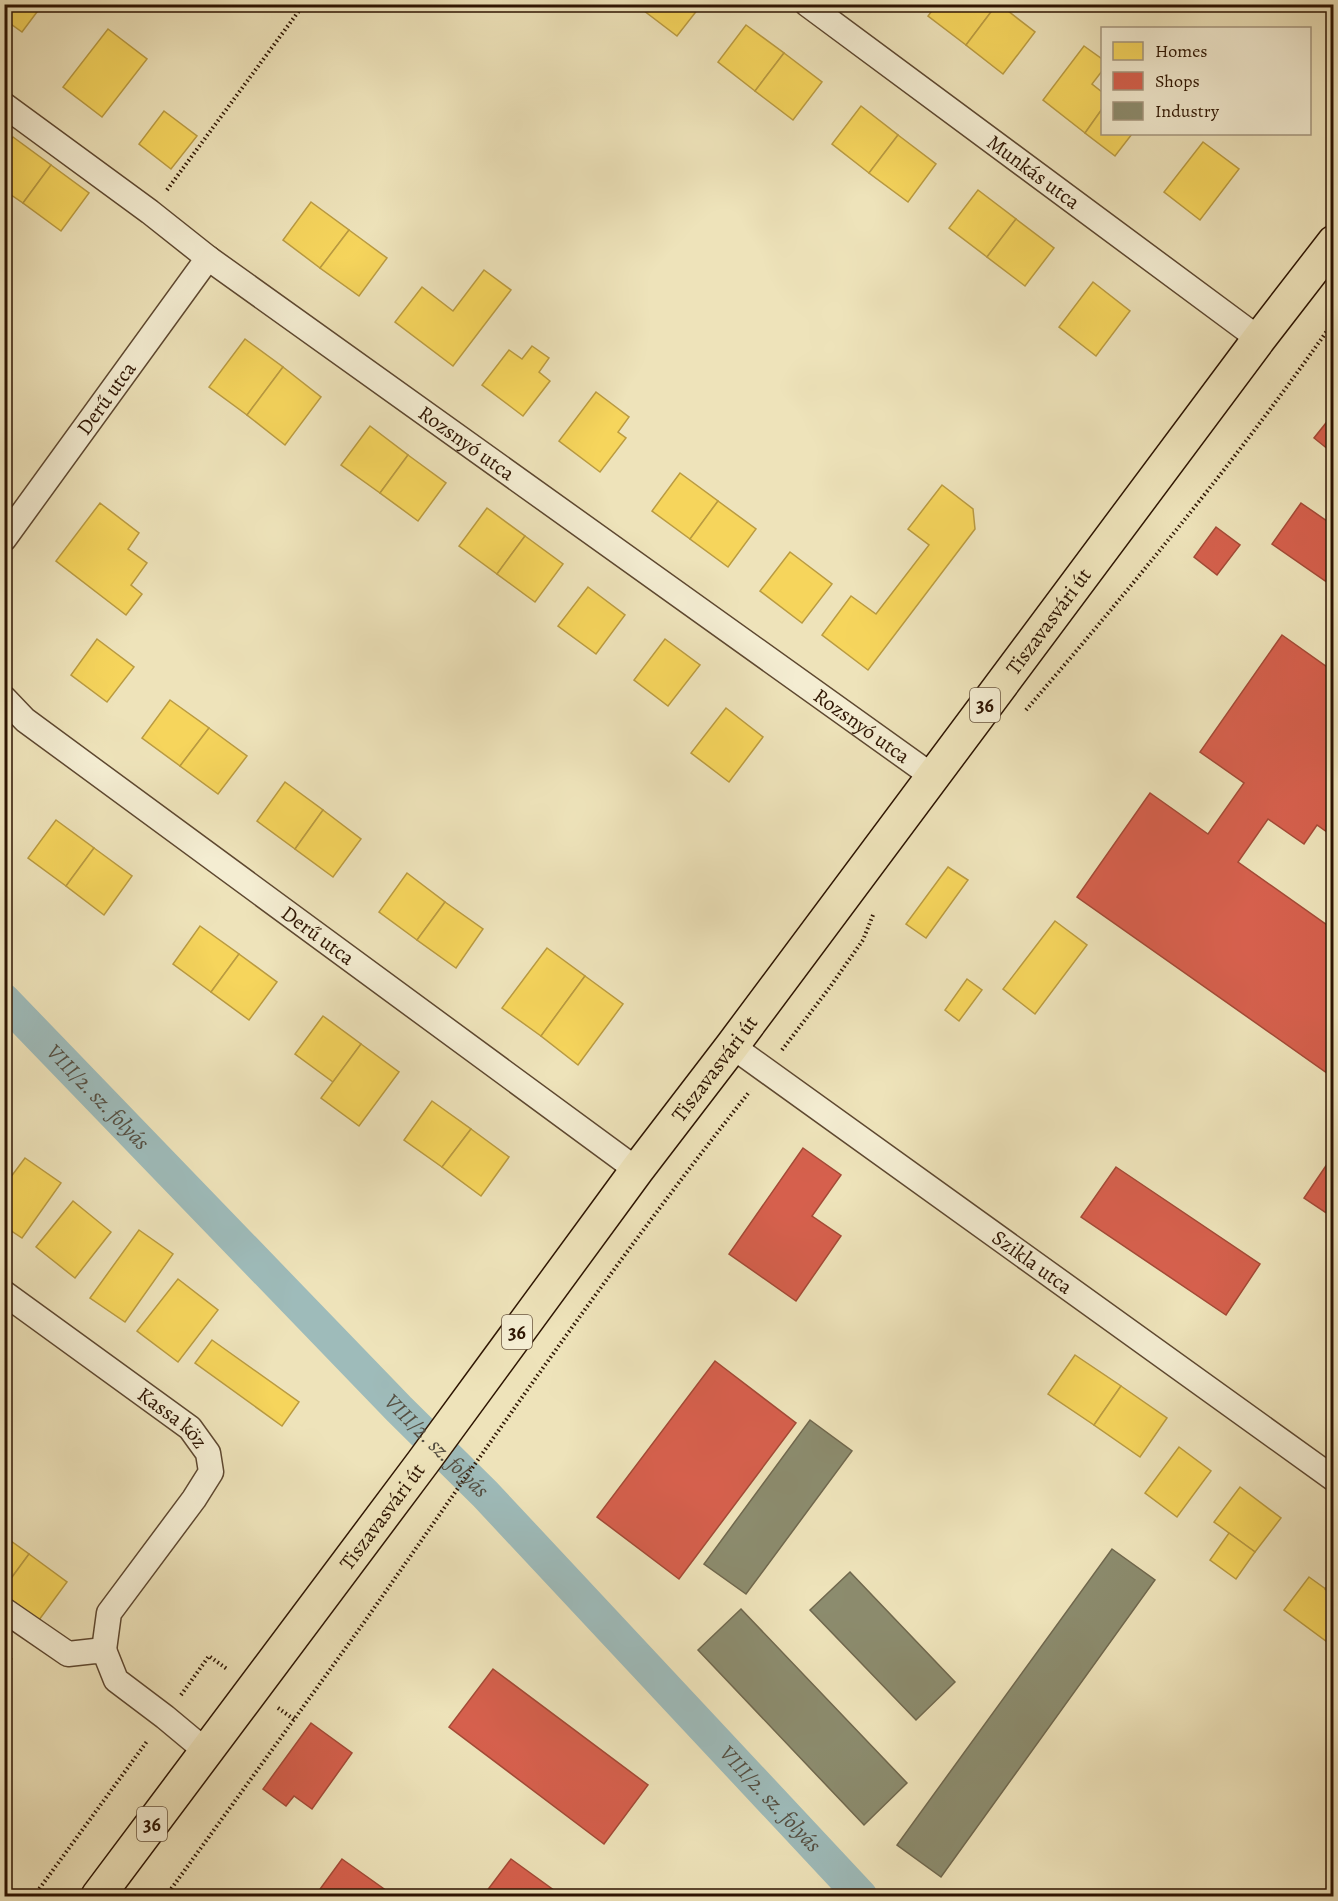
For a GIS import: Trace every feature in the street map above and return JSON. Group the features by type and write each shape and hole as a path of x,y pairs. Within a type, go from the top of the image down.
{"main road":[{"name":"Tiszavasvári út","path":"98,1896 423,1462 637,1170 1334,242"}],"street":[{"name":"Munkás utca","path":"807,4 1259,339"},
{"name":"Rozsnyó utca","path":"4,105 150,212 208,258 932,777"},
{"name":"Derű utca","path":"4,539 208,258"},
{"name":"Derű utca","path":"4,698 25,720 637,1170"},
{"name":"Szikla utca","path":"732,1046 765,1072 1334,1479"},
{"name":"Kassa köz","path":"4,1293 190,1428 208,1453 211,1472 194,1499 109,1613 104,1650"},
{"path":"4,1610 68,1654 104,1650 116,1680 207,1752"}],"path":[{"path":"150,212 304,4"},
{"path":"1022,716 1218,479 1334,321"},
{"path":"165,1896 295,1720 458,1486 681,1179 830,987 863,940 874,910"},
{"path":"34,1896 209,1656 295,1720"}],"building: Homes":[{"path":"4,4 43,4 22,32 4,19"},
{"path":"635,4 702,4 677,36"},
{"path":"937,4 997,4 966,45 928,16"},
{"path":"997,4 1035,32 1003,74 966,45"},
{"path":"746,25 784,53 755,91 718,62"},
{"path":"108,29 147,59 102,117 63,87"},
{"path":"1084,46 1101,58 1101,72 1092,84 1101,91 1101,110 1085,133 1043,100"},
{"path":"784,53 822,82 793,120 755,91"},
{"path":"861,106 898,135 869,173 832,144"},
{"path":"1101,110 1101,135 1131,135 1115,156 1085,133"},
{"path":"164,111 197,136 171,169 139,144"},
{"path":"898,135 936,164 908,202 869,173"},
{"path":"13,137 51,165 23,203 4,190 4,148"},
{"path":"1203,142 1239,169 1200,220 1164,192"},
{"path":"51,165 89,193 61,231 23,203"},
{"path":"978,190 1016,219 987,257 949,228"},
{"path":"311,202 349,230 320,268 283,240"},
{"path":"1016,219 1054,248 1025,286 987,257"},
{"path":"349,230 387,258 359,296 320,268"},
{"path":"484,270 511,290 453,366 395,322 422,287 453,311"},
{"path":"1093,282 1130,311 1096,356 1059,327"},
{"path":"245,339 283,367 247,415 209,387"},
{"path":"532,346 549,358 539,372 550,381 523,416 482,385 509,350 522,359"},
{"path":"283,367 321,397 285,445 247,415"},
{"path":"596,392 629,417 618,432 626,438 600,472 559,441"},
{"path":"370,426 408,455 380,493 341,465"},
{"path":"408,455 446,483 418,521 380,493"},
{"path":"680,473 718,501 690,539 652,511"},
{"path":"942,485 973,509 975,529 868,670 822,635 851,596 876,614 929,545 908,529"},
{"path":"718,501 756,529 728,567 690,539"},
{"path":"100,503 139,533 128,549 147,563 131,585 142,594 126,615 56,561"},
{"path":"487,508 525,536 497,574 459,546"},
{"path":"525,536 563,564 535,602 497,574"},
{"path":"790,552 832,584 802,623 760,591"},
{"path":"588,587 625,615 596,654 558,626"},
{"path":"97,639 134,667 107,702 71,675"},
{"path":"665,639 700,665 668,706 634,680"},
{"path":"170,700 209,728 180,766 142,738"},
{"path":"726,708 763,737 729,782 691,753"},
{"path":"209,728 247,756 218,794 180,766"},
{"path":"285,782 323,810 295,849 257,821"},
{"path":"323,810 361,839 333,877 295,849"},
{"path":"56,820 94,848 66,886 28,858"},
{"path":"94,848 132,876 104,915 66,886"},
{"path":"948,867 968,880 926,938 906,924"},
{"path":"407,873 445,902 417,940 379,912"},
{"path":"445,902 483,929 456,968 417,940"},
{"path":"1055,921 1087,945 1035,1014 1003,989"},
{"path":"200,926 239,954 211,992 173,964"},
{"path":"547,948 585,976 541,1036 502,1008"},
{"path":"239,954 277,982 249,1020 211,992"},
{"path":"585,976 623,1004 578,1065 541,1036"},
{"path":"967,979 982,990 959,1021 945,1010"},
{"path":"323,1016 361,1044 333,1082 295,1054"},
{"path":"361,1044 399,1072 359,1126 321,1098"},
{"path":"432,1101 471,1129 442,1167 404,1140"},
{"path":"471,1129 509,1157 481,1196 442,1167"},
{"path":"25,1158 61,1183 22,1238 4,1226 4,1186"},
{"path":"73,1201 111,1232 75,1278 36,1247"},
{"path":"139,1230 173,1254 125,1322 90,1298"},
{"path":"178,1279 218,1310 178,1362 137,1331"},
{"path":"212,1340 299,1402 282,1426 195,1363"},
{"path":"1075,1355 1121,1386 1094,1425 1048,1394"},
{"path":"1121,1386 1167,1418 1140,1457 1094,1425"},
{"path":"1179,1447 1211,1471 1177,1517 1145,1493"},
{"path":"1240,1487 1281,1518 1255,1552 1214,1522"},
{"path":"1229,1533 1255,1552 1236,1579 1210,1560"},
{"path":"4,1536 29,1554 4,1588"},
{"path":"29,1554 67,1582 39,1620 4,1594 4,1588"},
{"path":"1309,1577 1334,1595 1334,1647 1284,1610"},
{"path":"1334,1577 1334,1595 1325,1589"},
{"path":"4,1653 12,1659 4,1669"}],"building: Shops":[{"path":"1334,413 1334,454 1314,438"},
{"path":"1301,503 1334,526 1334,587 1272,544"},
{"path":"1216,527 1240,545 1217,575 1194,557"},
{"path":"1282,635 1334,672 1334,837 1317,825 1304,844 1268,819 1238,862 1334,930 1334,1078 1077,897 1150,793 1208,834 1244,783 1200,752"},
{"path":"803,1148 841,1175 812,1216 841,1236 796,1301 729,1254"},
{"path":"1334,1154 1334,1218 1304,1198"},
{"path":"1116,1167 1260,1264 1226,1315 1081,1217"},
{"path":"715,1361 796,1423 679,1579 597,1517"},
{"path":"493,1669 648,1785 604,1844 449,1727"},
{"path":"311,1723 352,1753 312,1809 294,1796 286,1806 263,1789"},
{"path":"342,1859 394,1896 315,1896"},
{"path":"511,1859 562,1896 483,1896"}],"building: Industry":[{"path":"810,1420 852,1451 746,1594 704,1564"},
{"path":"1112,1549 1155,1580 941,1877 897,1845"},
{"path":"850,1572 955,1682 916,1720 810,1610"},
{"path":"741,1609 907,1783 864,1825 698,1650"}],"waterway":[{"name":"VIII/2. sz. folyás","path":"4,1000 399,1409 485,1494 861,1896"}]}
